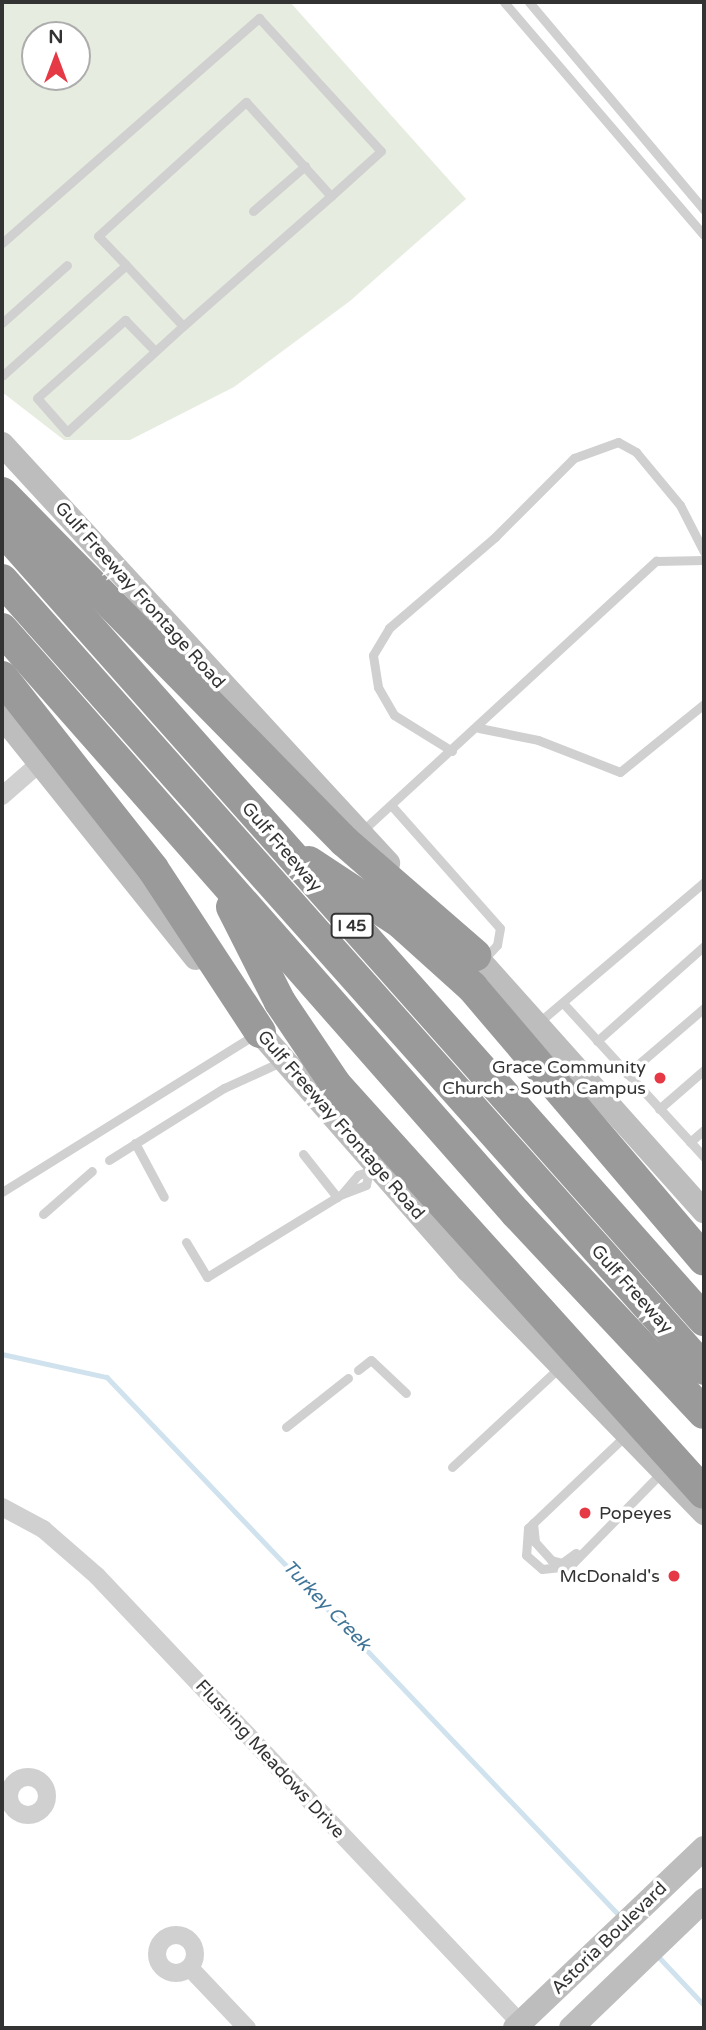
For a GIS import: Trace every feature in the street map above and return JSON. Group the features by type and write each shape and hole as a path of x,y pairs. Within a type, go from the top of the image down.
{"highway":[{"path":"2,493 344,841 478,959"},
{"name":"Gulf Freeway","path":"2,529 704,1320"},
{"name":"Gulf Freeway","path":"2,579 704,1369"},
{"name":"Gulf Freeway","path":"2,629 516,1213 704,1413"},
{"path":"2,677 153,869 260,1031"},
{"path":"124,718 207,794 401,923 472,987 704,1260"},
{"path":"124,718 185,813 280,1002 336,1085 704,1493"}],"main road":[{"name":"Gulf Freeway Frontage Road","path":"2,443 478,959 704,1211"},
{"name":"Gulf Freeway Frontage Road","path":"2,716 285,1060 373,1172 704,1513"},
{"name":"Astoria Boulevard","path":"520,2027 704,1848"},
{"path":"571,2028 704,1899"}],"street":[{"path":"2,796 41,762"},
{"name":"Flushing Meadows Drive","path":"2,1507 43,1530 87,1567 520,2027"},
{"path":"190,1968 247,2028"}],"lane":[{"path":"504,2 704,234"},
{"path":"529,2 704,210"},
{"path":"2,243 260,18 381,151 67,432 37,398 125,320 155,351"},
{"path":"183,326 98,236 246,102 331,196"},
{"path":"617,132 630,124"},
{"path":"253,211 305,166"},
{"path":"2,323 67,264"},
{"path":"4,371 126,265"},
{"path":"452,751 394,715 377,687 373,655 388,628 495,537 574,457 618,442 636,452 680,505 704,552"},
{"path":"360,833 479,728 656,561 704,560"},
{"path":"479,728 538,740 620,772 704,704"},
{"path":"391,805 500,928 497,945 478,959"},
{"path":"537,1024 704,882"},
{"path":"597,1041 704,946"},
{"path":"563,1003 704,1157"},
{"path":"627,1074 704,1008"},
{"path":"2,1192 260,1031"},
{"path":"109,1160 285,1060"},
{"path":"659,1109 704,1070"},
{"path":"690,1142 704,1130"},
{"path":"135,1143 164,1198"},
{"path":"303,1154 339,1196"},
{"path":"43,1214 92,1171"},
{"path":"186,1242 207,1277 339,1196 359,1175 373,1172"},
{"path":"358,1370 371,1360 406,1393"},
{"path":"452,1467 561,1366"},
{"path":"286,1427 348,1378"},
{"path":"627,1434 533,1523 523,1548 550,1570 570,1566 663,1471"},
{"path":"533,1523 539,1548 562,1563 613,1522"}],"shaded area":[{"path":"2,2 290,2 466,199 350,301 234,387 130,440 64,440 2,392"}],"waterway":[{"name":"Turkey Creek","path":"2,1354 107,1377 618,1914"},
{"name":"Turkey Creek","path":"659,1957 704,2005"}],"place":[{"name":"Grace Community Church - South Campus","path":"660,1078"},
{"name":"Popeyes","path":"585,1513"},
{"name":"McDonald's","path":"674,1576"}]}
